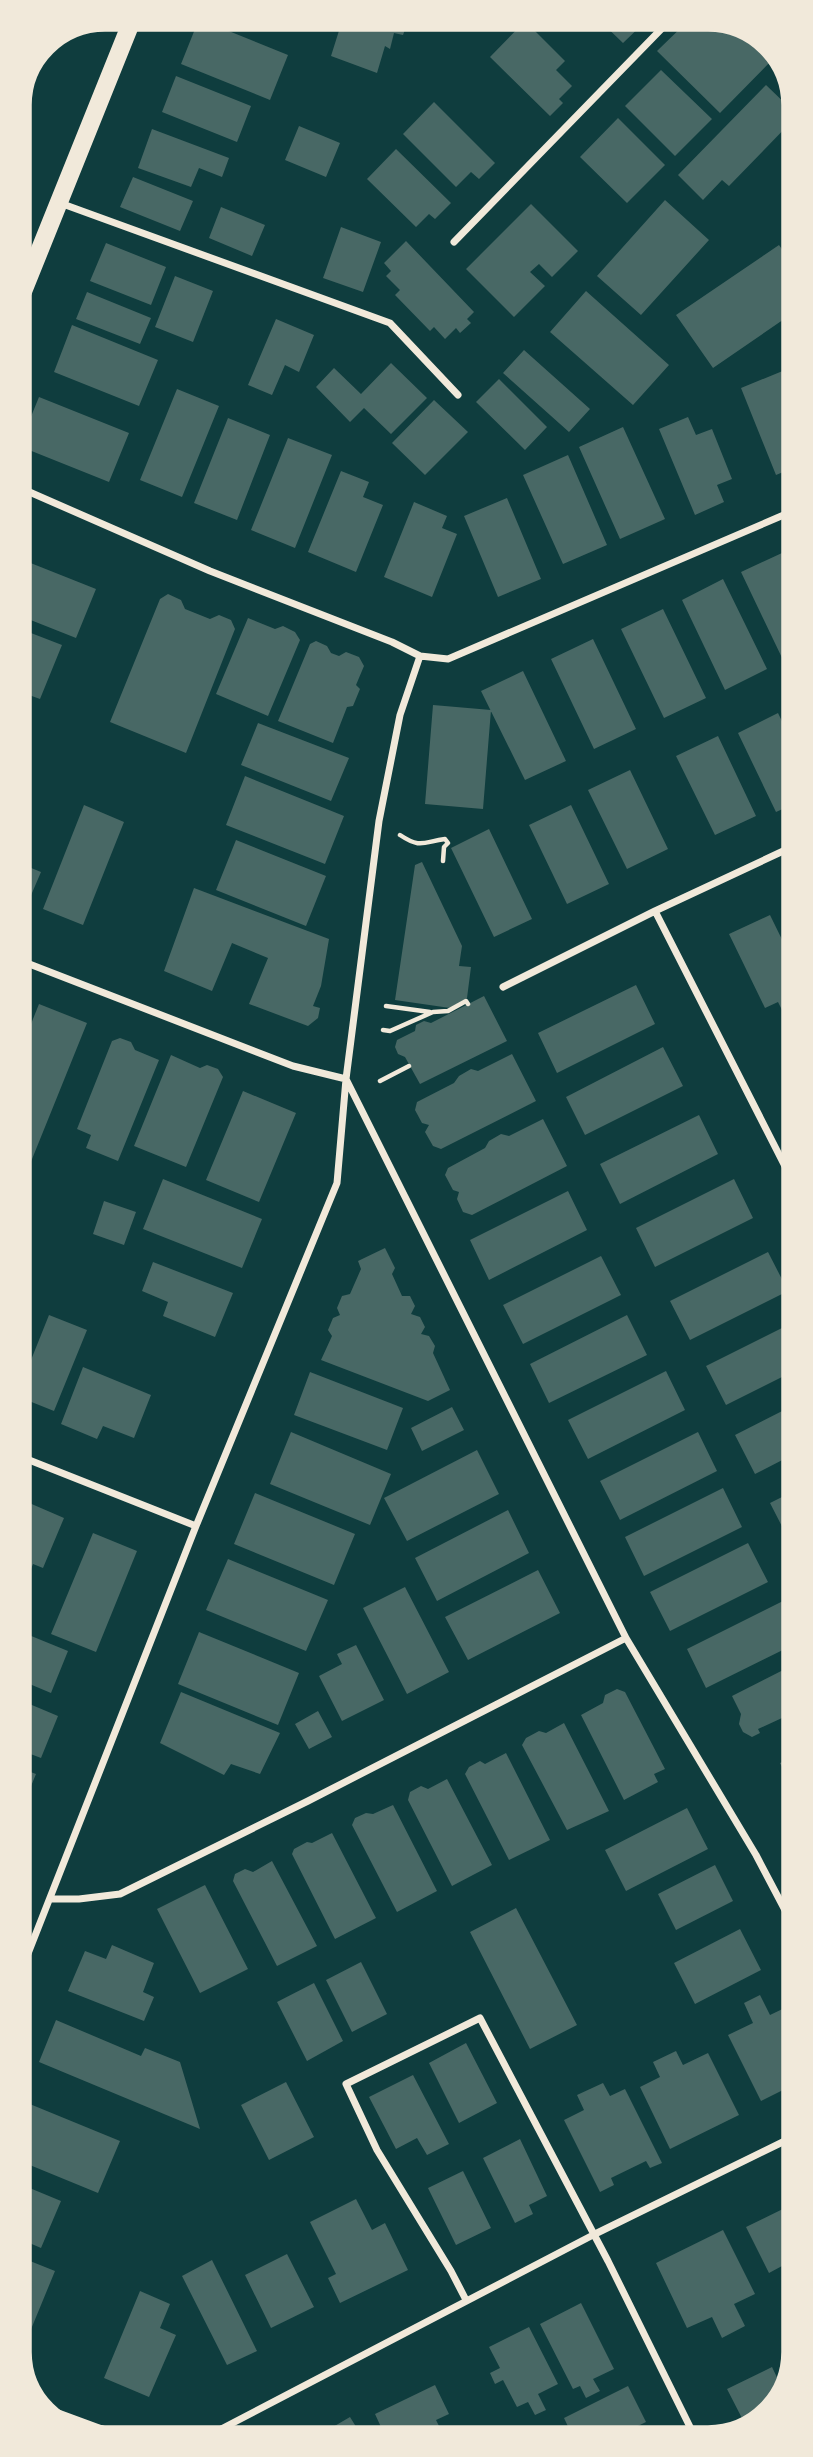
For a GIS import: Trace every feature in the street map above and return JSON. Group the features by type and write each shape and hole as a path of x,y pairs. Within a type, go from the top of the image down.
{"main road":[{"path":"30,274 128,30"}],"street":[{"path":"454,242 660,30"},
{"path":"58,203 390,323 458,395"},
{"path":"30,493 210,571 392,642 420,656 448,659 783,516"},
{"path":"30,1950 195,1526 337,1182 346,1079 379,821 400,715 420,656"},
{"path":"503,987 783,851"},
{"path":"655,911 783,1162"},
{"path":"30,964 293,1066 346,1079 626,1638 756,1855 783,1906"},
{"path":"30,1460 195,1526"},
{"path":"51,1899 120,1894 626,1638"},
{"path":"466,2300 377,2150 346,2084 480,2018 595,2234 690,2427"},
{"path":"225,2427 595,2234 783,2142"}],"path":[{"path":"379,821 414,844 425,845 445,839 448,843 444,847 443,861"},
{"path":"386,1006 433,1012 448,1011 466,1001 468,1004"},
{"path":"383,1030 390,1031 433,1012"},
{"path":"380,1081 409,1066"}],"building":[{"path":"195,30 226,30 288,55 270,100 181,64"},
{"path":"339,30 405,30 403,35 394,33 390,49 385,46 377,73 331,56"},
{"path":"516,30 534,30 565,61 556,70 572,86 559,99 563,103 550,116 490,57"},
{"path":"609,30 637,30 623,43"},
{"path":"679,30 713,30 737,35 746,40 770,62 720,113 657,51"},
{"path":"661,70 712,119 675,156 625,106"},
{"path":"176,76 251,106 237,142 162,112"},
{"path":"766,85 783,101 783,130 729,186 722,180 703,200 678,175"},
{"path":"434,102 495,163 479,179 471,172 456,187 403,134"},
{"path":"618,118 665,165 627,203 580,157"},
{"path":"299,126 340,143 326,177 285,160"},
{"path":"152,129 229,158 222,177 199,168 191,187 138,168"},
{"path":"396,149 451,203 435,219 429,214 416,227 367,179"},
{"path":"133,177 193,201 180,231 120,207"},
{"path":"665,200 709,240 641,315 597,276"},
{"path":"531,204 578,251 552,277 539,264 530,272 545,286 514,317 466,269"},
{"path":"221,207 265,225 252,256 209,238"},
{"path":"341,227 381,242 363,292 323,278"},
{"path":"406,241 474,312 467,319 471,323 460,333 456,328 445,339 434,327 430,331 395,295 400,290 386,276 391,271 384,263"},
{"path":"106,243 166,267 151,305 90,281"},
{"path":"779,245 783,251 783,320 713,368 676,315"},
{"path":"175,276 213,291 193,342 155,327"},
{"path":"586,291 669,365 633,405 550,332"},
{"path":"87,292 151,318 140,344 76,319"},
{"path":"276,319 314,335 299,372 285,365 272,395 248,385"},
{"path":"72,325 158,360 139,406 54,372"},
{"path":"524,350 590,409 569,432 503,373"},
{"path":"391,363 427,398 391,434 364,408 350,422 316,387 334,368 361,394"},
{"path":"783,371 783,472 776,475 741,388"},
{"path":"499,379 547,427 525,450 476,402"},
{"path":"177,389 219,406 182,497 140,480"},
{"path":"39,397 129,433 109,482 30,450 30,419"},
{"path":"434,400 468,432 425,475 392,443"},
{"path":"688,417 696,435 712,429 732,479 717,485 724,502 695,515 659,429"},
{"path":"228,418 270,435 237,520 194,503"},
{"path":"623,427 665,519 620,539 579,447"},
{"path":"288,438 332,455 295,548 251,530"},
{"path":"568,455 607,545 563,564 523,475"},
{"path":"341,471 369,482 363,497 383,505 356,572 308,552"},
{"path":"507,498 541,579 498,597 464,516"},
{"path":"414,502 447,516 442,528 457,534 432,597 384,577"},
{"path":"782,553 783,660 741,572"},
{"path":"30,563 96,589 76,638 30,620"},
{"path":"723,579 767,669 725,690 682,600"},
{"path":"168,594 181,600 185,609 210,619 219,615 231,620 235,629 186,753 110,722 160,599"},
{"path":"663,609 706,698 664,718 621,629"},
{"path":"248,618 275,629 283,626 295,632 300,640 268,716 216,694"},
{"path":"30,633 62,645 40,699 30,695"},
{"path":"593,639 636,729 594,749 551,659"},
{"path":"316,641 339,656 346,652 359,657 364,666 356,685 360,689 353,706 347,707 333,743 278,721 310,644"},
{"path":"523,671 566,761 525,780 481,691"},
{"path":"433,705 491,710 483,809 425,804"},
{"path":"778,713 783,723 783,809 776,812 738,733"},
{"path":"258,723 349,758 331,801 241,765"},
{"path":"718,736 756,816 715,835 676,756"},
{"path":"630,770 668,849 627,869 588,790"},
{"path":"245,776 344,816 325,864 226,825"},
{"path":"84,805 124,822 83,925 43,909"},
{"path":"571,805 609,884 567,904 529,825"},
{"path":"489,829 532,919 494,937 451,848"},
{"path":"236,840 326,876 306,926 216,890"},
{"path":"422,862 462,946 459,966 471,967 467,998 450,1008 395,1000 415,865"},
{"path":"30,868 41,872 30,898"},
{"path":"194,888 329,939 321,986 313,1006 320,1008 318,1018 308,1026 249,1004 268,958 232,943 212,991 164,971"},
{"path":"770,915 783,942 783,1012 778,1002 765,1008 729,934"},
{"path":"636,985 655,1024 557,1073 538,1033"},
{"path":"484,996 507,1041 420,1084 405,1057 398,1054 395,1047 397,1040 415,1031 416,1025 424,1021 431,1023"},
{"path":"39,1004 87,1023 30,1164 30,1026"},
{"path":"120,1038 131,1042 135,1050 159,1060 118,1161 86,1148 91,1135 77,1129 112,1041"},
{"path":"663,1047 683,1086 585,1135 566,1097"},
{"path":"512,1054 536,1101 441,1149 433,1146 425,1132 429,1125 422,1123 415,1110 417,1102 454,1083 459,1076 471,1069 478,1071"},
{"path":"171,1055 200,1068 207,1065 218,1069 223,1077 186,1167 134,1146"},
{"path":"243,1091 296,1113 259,1202 206,1180"},
{"path":"699,1115 718,1154 620,1204 600,1164"},
{"path":"543,1119 567,1166 472,1215 463,1212 457,1199 459,1192 453,1190 445,1175 448,1168 485,1148 489,1141 501,1134 509,1136"},
{"path":"163,1179 262,1219 242,1268 143,1229"},
{"path":"734,1179 753,1218 655,1267 636,1228"},
{"path":"568,1191 587,1230 489,1280 470,1240"},
{"path":"104,1201 136,1212 124,1245 93,1234"},
{"path":"385,1248 395,1268 392,1274 402,1296 410,1296 415,1306 411,1314 420,1317 425,1327 421,1334 429,1336 435,1346 433,1353 450,1390 428,1401 321,1360 332,1336 328,1330 333,1318 340,1315 337,1308 342,1296 350,1294 361,1269 358,1261"},
{"path":"768,1252 783,1281 783,1294 690,1340 670,1301"},
{"path":"601,1256 621,1295 523,1344 503,1305"},
{"path":"153,1262 233,1293 215,1337 163,1316 168,1302 142,1291"},
{"path":"49,1315 87,1330 54,1411 30,1401 30,1362"},
{"path":"627,1315 647,1355 549,1403 530,1364"},
{"path":"783,1328 783,1376 726,1405 706,1366"},
{"path":"83,1367 151,1395 134,1438 103,1426 97,1439 61,1424"},
{"path":"666,1371 685,1410 588,1459 568,1420"},
{"path":"310,1372 403,1408 387,1450 294,1415"},
{"path":"452,1407 464,1430 422,1451 411,1428"},
{"path":"783,1411 783,1460 755,1474 735,1435"},
{"path":"291,1432 391,1474 370,1525 270,1484"},
{"path":"698,1432 717,1471 620,1520 600,1481"},
{"path":"477,1450 499,1494 407,1541 384,1498"},
{"path":"723,1488 742,1527 644,1576 625,1537"},
{"path":"255,1493 355,1534 334,1585 234,1544"},
{"path":"783,1496 783,1528 770,1503"},
{"path":"30,1503 64,1518 43,1568 33,1564 30,1571"},
{"path":"508,1510 529,1553 437,1601 415,1558"},
{"path":"93,1533 137,1551 96,1652 51,1634"},
{"path":"748,1543 768,1582 670,1631 650,1592"},
{"path":"228,1559 328,1600 306,1651 206,1610"},
{"path":"538,1570 560,1613 468,1660 445,1617"},
{"path":"405,1587 449,1672 407,1694 363,1608"},
{"path":"783,1601 783,1650 706,1688 687,1649"},
{"path":"199,1632 299,1673 278,1725 178,1684"},
{"path":"30,1635 68,1651 51,1693 30,1684"},
{"path":"356,1645 384,1700 342,1721 319,1676 342,1664 337,1654"},
{"path":"783,1670 783,1718 758,1729 760,1733 752,1737 743,1732 739,1724 741,1714 732,1696"},
{"path":"617,1689 625,1692 665,1769 654,1774 658,1782 624,1800 581,1715 603,1703 605,1695"},
{"path":"181,1692 280,1733 260,1774 231,1764 224,1775 160,1743"},
{"path":"30,1704 58,1716 41,1758 30,1754"},
{"path":"318,1711 332,1737 309,1749 295,1724"},
{"path":"564,1723 609,1811 567,1830 522,1745 526,1738 539,1731 546,1733"},
{"path":"506,1753 550,1840 509,1860 465,1774 469,1767 480,1761 485,1764"},
{"path":"30,1772 36,1774 30,1789"},
{"path":"447,1779 492,1865 452,1886 408,1800 410,1792 421,1786 428,1789"},
{"path":"393,1805 437,1891 397,1912 352,1825 355,1818"},
{"path":"687,1808 708,1849 626,1891 605,1850"},
{"path":"332,1833 376,1918 335,1939 292,1854 294,1849 307,1842 312,1843"},
{"path":"272,1861 317,1946 277,1966 233,1881 235,1874 245,1869 253,1872"},
{"path":"715,1865 733,1901 676,1930 658,1894"},
{"path":"205,1885 248,1969 200,1993 157,1909"},
{"path":"516,1908 577,2025 530,2049 470,1932"},
{"path":"740,1929 761,1970 695,2004 674,1963"},
{"path":"112,1945 154,1963 143,1992 154,1997 144,2021 68,1991 85,1951 106,1959"},
{"path":"361,1962 387,2014 352,2032 326,1980"},
{"path":"314,1983 343,2041 307,2061 277,2002"},
{"path":"760,1995 770,2015 783,2009 783,2090 761,2101 728,2035 753,2023 744,2003"},
{"path":"56,2020 141,2056 145,2048 180,2062 200,2129 39,2062"},
{"path":"466,2043 497,2103 459,2123 429,2063"},
{"path":"676,2051 683,2065 708,2053 739,2115 670,2149 640,2087 660,2077 653,2062"},
{"path":"413,2075 449,2144 427,2155 417,2138 396,2149 369,2097"},
{"path":"286,2082 314,2137 269,2160 241,2105"},
{"path":"603,2083 610,2096 625,2089 662,2163 650,2168 646,2161 611,2178 614,2185 600,2192 564,2120 584,2110 577,2095"},
{"path":"30,2104 120,2141 98,2193 30,2165"},
{"path":"520,2139 547,2196 529,2205 533,2214 515,2223 483,2158"},
{"path":"463,2171 491,2228 456,2245 428,2188"},
{"path":"30,2188 61,2201 41,2248 30,2243"},
{"path":"356,2199 372,2230 385,2223 408,2270 340,2303 328,2278 336,2274 310,2222"},
{"path":"783,2209 783,2265 769,2273 746,2227"},
{"path":"723,2230 755,2294 734,2304 745,2326 722,2338 712,2317 687,2328 656,2263"},
{"path":"287,2254 314,2307 271,2328 245,2275"},
{"path":"212,2260 257,2351 227,2365 182,2276"},
{"path":"30,2261 55,2271 30,2332"},
{"path":"140,2291 170,2304 160,2328 176,2335 149,2397 104,2378"},
{"path":"581,2303 614,2369 593,2379 600,2391 586,2398 580,2386 573,2389 540,2324"},
{"path":"529,2327 558,2384 538,2394 546,2410 535,2415 528,2402 517,2407 503,2380 495,2384 490,2373 500,2368 489,2347"},
{"path":"772,2367 778,2379 768,2398 758,2409 742,2419 727,2389"},
{"path":"435,2385 449,2414 436,2420 440,2427 381,2427 375,2414"},
{"path":"628,2386 646,2422 636,2427 568,2427 564,2418"},
{"path":"350,2417 356,2427 333,2427"}]}
